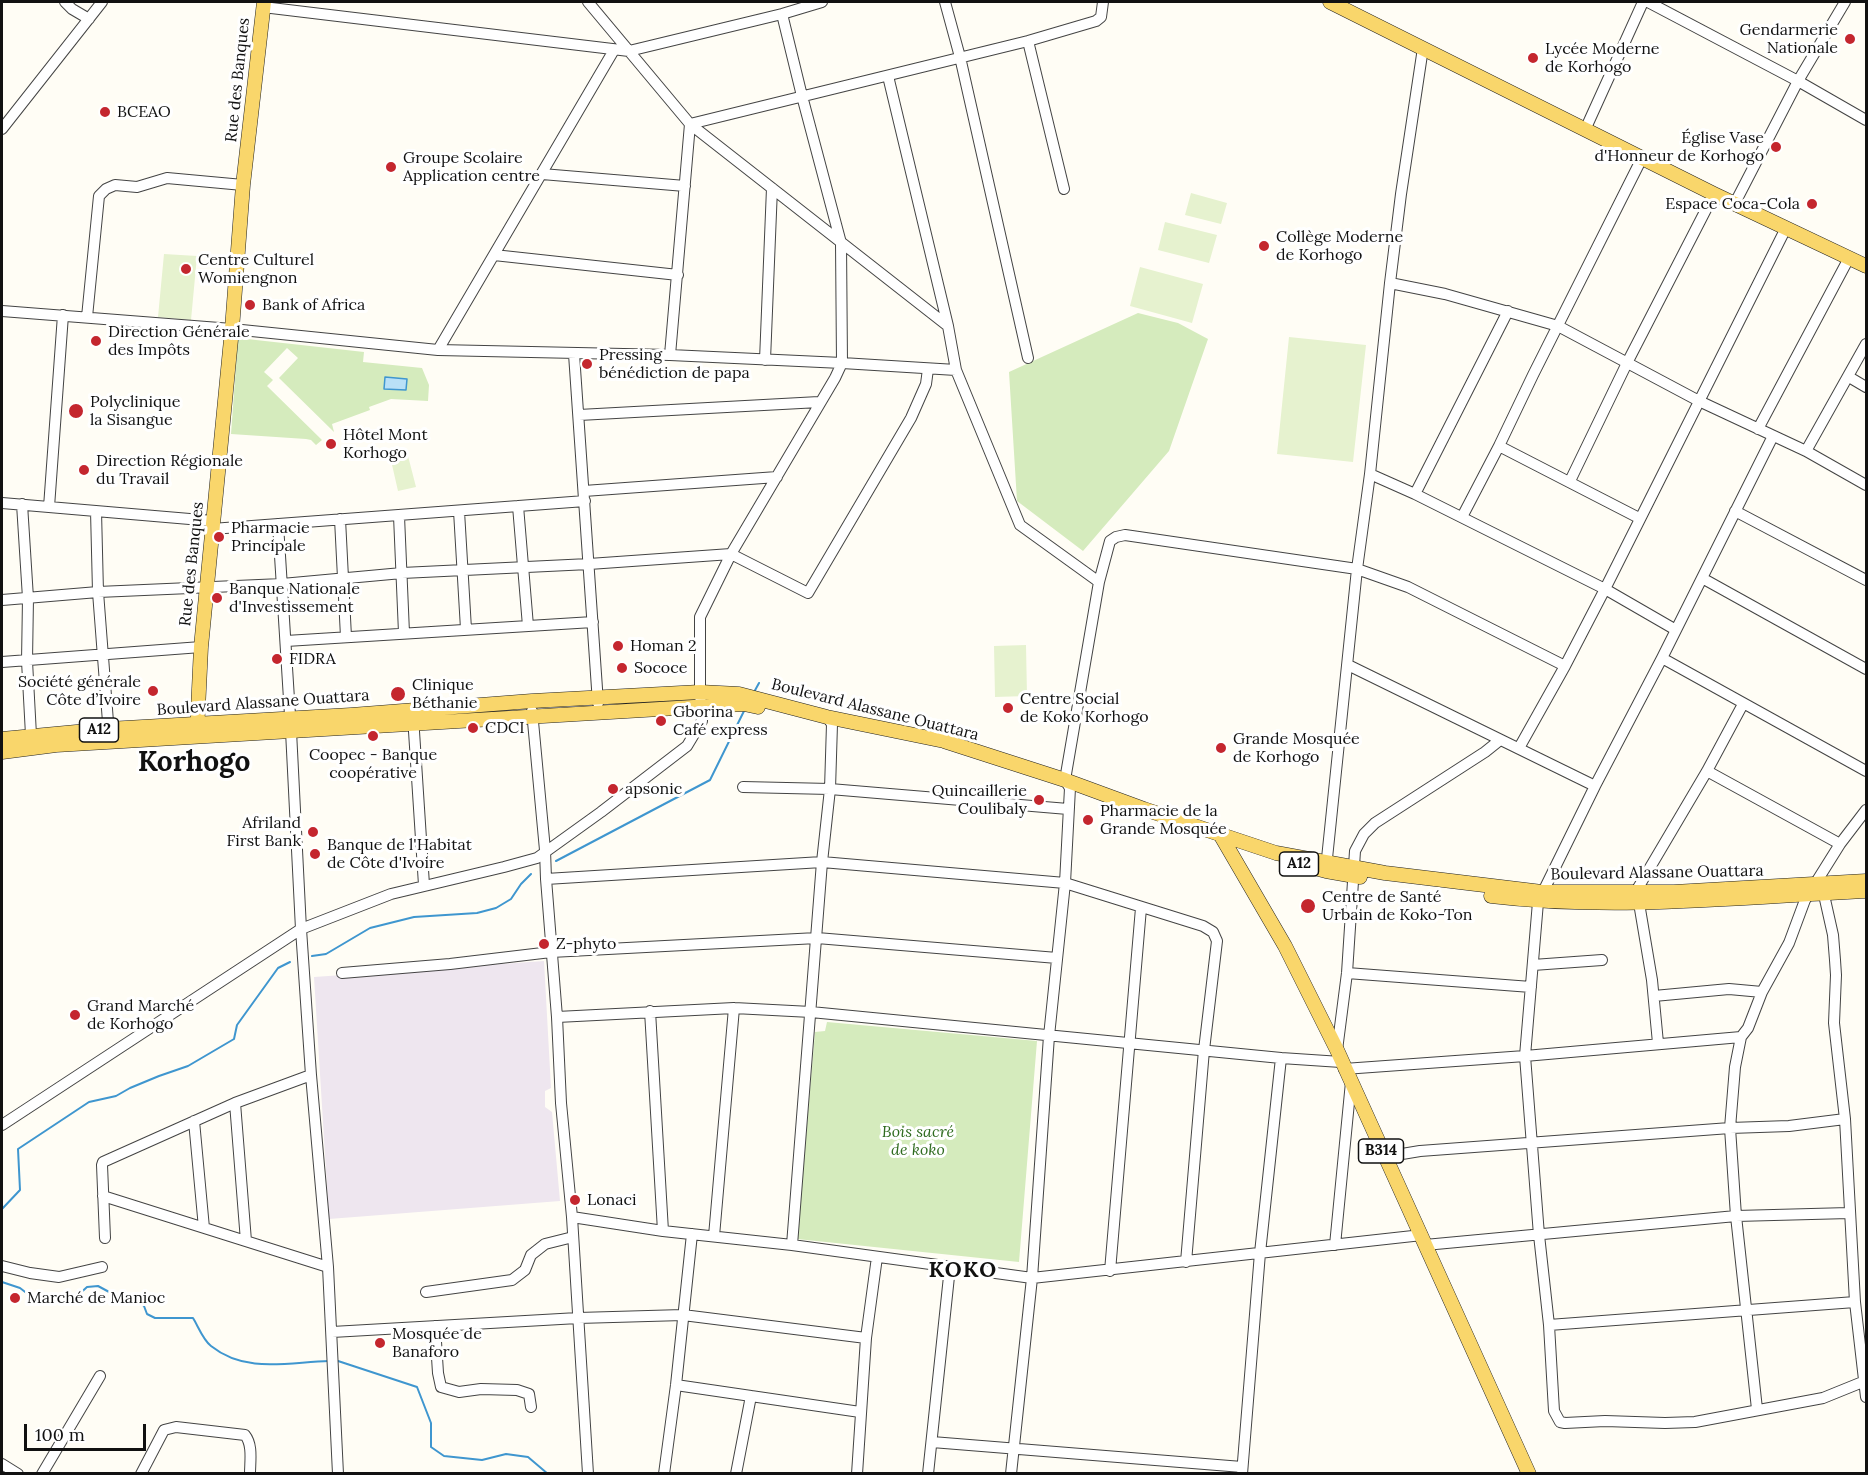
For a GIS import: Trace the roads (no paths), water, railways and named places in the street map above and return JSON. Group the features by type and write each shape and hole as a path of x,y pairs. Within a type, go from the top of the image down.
{"main road":[{"path":"1330,2 1714,194 1866,266"},
{"name":"Rue des Banques","path":"197,731 206,586 232,329 243,185 263,4"},
{"name":"Boulevard Alassane Ouattara","path":"2,739 109,736 412,717 533,716 599,712 739,694 754,702 830,721 852,730 969,754 1067,784 1223,842 1354,872 1540,897 1637,898 1866,881"},
{"name":"Boulevard Alassane Ouattara","path":"412,717 532,701 598,697 701,699 744,704 754,702"},
{"name":"Boulevard Alassane Ouattara","path":"2,752 39,739"},
{"name":"B314","path":"1223,842 1285,946 1351,1082 1529,1473"},
{"name":"Boulevard Alassane Ouattara","path":"1817,886 1866,891"}],"street":[{"path":"65,2 89,19"},
{"path":"2,129 102,2"},
{"path":"588,2 690,123 948,326"},
{"path":"263,4 629,51 782,14 818,2"},
{"path":"945,2 960,57 1028,358"},
{"path":"690,123 1028,41 1096,21 1101,17 1103,2"},
{"path":"1585,130 1643,2"},
{"path":"1648,2 1798,81 1866,120"},
{"path":"1735,203 1798,81 1845,2"},
{"path":"2,1125 301,929 391,894 537,858 687,746 702,721 700,616 731,554 842,363 841,243 782,14"},
{"path":"1028,41 1064,189"},
{"path":"1327,866 1357,569 1370,474 1390,283 1423,48"},
{"path":"438,350 614,50"},
{"path":"888,76 948,326 956,370 1020,525 1099,582"},
{"path":"670,355 690,123"},
{"path":"1462,517 1500,446 1642,158"},
{"path":"542,174 686,186"},
{"path":"87,317 99,196 106,189 115,185 137,187 167,178 243,185"},
{"path":"765,360 772,188"},
{"path":"1570,481 1627,363 1714,194"},
{"path":"1519,748 1605,589 1786,228"},
{"path":"494,255 678,275"},
{"path":"1758,429 1849,258"},
{"path":"1390,283 1445,294 1558,326 1699,401 1806,451 1866,485"},
{"path":"2,311 232,329 438,350 670,355 956,370"},
{"path":"1415,494 1508,311"},
{"path":"49,507 63,315"},
{"path":"1806,451 1866,344"},
{"path":"574,354 599,712"},
{"path":"2,600 98,592 282,584 402,573 731,554 808,593 910,418 926,384 928,369"},
{"path":"1849,377 1866,387"},
{"path":"579,415 819,402"},
{"path":"1773,436 1540,897 1525,1056 1539,1235 1549,1325 1554,1411 1560,1422 1577,1424 1605,1421 1695,1422 1823,1398 1865,1381"},
{"path":"1500,446 1640,518"},
{"path":"1370,474 1415,494 1605,589 1676,630"},
{"path":"2,503 96,511 212,525 278,524 518,506 584,496 777,477"},
{"path":"22,504 28,598 27,661 39,739"},
{"path":"518,506 528,626"},
{"path":"96,511 98,592 109,736"},
{"path":"459,511 466,629"},
{"path":"1735,511 1866,580"},
{"path":"399,516 404,633"},
{"path":"340,519 346,637"},
{"path":"278,524 301,929 328,1266 338,1473"},
{"path":"1011,1473 1032,1278 1049,1036 1065,883 1067,784 1099,582 1110,541 1125,535 1357,569 1408,587 1565,666"},
{"path":"1702,578 1866,669"},
{"path":"286,641 593,622"},
{"path":"2,662 201,647"},
{"path":"1662,658 1866,771"},
{"path":"1348,665 1595,786"},
{"path":"532,701 545,850 561,1103 572,1216 588,1473"},
{"path":"1658,1043 1637,898 1743,704"},
{"path":"412,717 424,885"},
{"path":"792,1245 822,862 830,789 830,721"},
{"path":"1340,1060 1355,851 1364,834 1375,823 1500,740"},
{"path":"1707,771 1840,844"},
{"path":"743,787 830,789 1068,810"},
{"path":"1757,1409 1736,1216 1730,1128 1735,1067 1741,1037 1748,1028 1762,992 1840,844 1866,810"},
{"path":"546,879 822,862 1065,883 1214,932 1217,940 1204,1050 1186,1262"},
{"path":"1817,886 1833,935 1836,975 1834,1023 1845,1119 1855,1302 1866,1397"},
{"path":"1110,1271 1141,908"},
{"path":"342,973 450,964 551,952 817,938 1057,958"},
{"path":"1533,965 1602,960"},
{"path":"1347,973 1531,987"},
{"path":"1653,996 1729,989 1762,992"},
{"path":"557,1017 734,1008 811,1012 1281,1058 1340,1060 1525,1056 1741,1037"},
{"path":"714,1236 734,1008"},
{"path":"650,1011 663,1231"},
{"path":"932,1442 1242,1470 1260,1253 1281,1058"},
{"path":"105,1238 103,1162 235,1102 312,1076"},
{"path":"1335,1245 1351,1082"},
{"path":"235,1102 246,1241"},
{"path":"1384,1157 1420,1151 1730,1128 1789,1126 1845,1119"},
{"path":"194,1121 204,1228"},
{"path":"103,1196 328,1266"},
{"path":"572,1216 663,1231 792,1245 1032,1278 1335,1245 1539,1235 1736,1216 1849,1213"},
{"path":"664,1473 692,1234"},
{"path":"426,1292 512,1280 525,1270 531,1255 545,1244 573,1237"},
{"path":"857,1473 866,1338 877,1257"},
{"path":"2,1266 30,1274 59,1277 102,1267"},
{"path":"928,1473 950,1267"},
{"path":"1549,1325 1855,1302"},
{"path":"332,1332 578,1318 683,1315 866,1338"},
{"path":"435,1326 441,1387 459,1392 481,1389 517,1390 530,1394 531,1407"},
{"path":"42,1473 100,1376"},
{"path":"675,1385 860,1412"},
{"path":"736,1473 752,1396"},
{"path":"141,1473 164,1430 176,1426 244,1435 248,1438 250,1473"},
{"path":"2,1464 18,1473"}],"water":[{"path":"385,377 407,379 406,390 384,389"}],"waterway":[{"path":"753,694 759,683"},
{"path":"556,861 710,780 745,709"},
{"path":"312,956 326,954 370,928 414,917 477,913 496,908 511,899 531,874"},
{"path":"2,1209 20,1190 18,1149 89,1102 116,1096 130,1088 188,1066 234,1039 237,1025 278,968 290,962"},
{"path":"2,1282 20,1288 33,1298 48,1302 74,1299 87,1287 98,1286 124,1300 137,1301 144,1306 147,1314 155,1318 193,1318 203,1337 211,1346 224,1355 238,1360 268,1364 329,1361"},
{"path":"335,1360 417,1387 431,1423 431,1447 444,1456 482,1460 506,1454 528,1457 548,1474"}],"place":[{"name":"Gendarmerie Nationale","path":"1850,39"},
{"name":"Lycée Moderne de Korhogo","path":"1533,58"},
{"name":"BCEAO","path":"105,112"},
{"name":"Église Vase d'Honneur de Korhogo","path":"1776,147"},
{"name":"Groupe Scolaire Application centre","path":"391,167"},
{"name":"Espace Coca-Cola","path":"1812,204"},
{"name":"Collège Moderne de Korhogo","path":"1264,246"},
{"name":"Centre Culturel Womiengnon","path":"186,269"},
{"name":"Bank of Africa","path":"250,305"},
{"name":"Direction Générale des Impôts","path":"96,341"},
{"name":"Pressing bénédiction de papa","path":"587,364"},
{"name":"Polyclinique la Sisangue","path":"76,411"},
{"name":"Hôtel Mont Korhogo","path":"331,444"},
{"name":"Direction Régionale du Travail","path":"84,470"},
{"name":"Pharmacie Principale","path":"219,537"},
{"name":"Banque Nationale d'Investissement","path":"217,598"},
{"name":"Homan 2","path":"618,646"},
{"name":"FIDRA","path":"277,659"},
{"name":"Sococe","path":"622,668"},
{"name":"Société générale Côte d’Ivoire","path":"153,691"},
{"name":"Clinique Béthanie","path":"398,694"},
{"name":"Centre Social de Koko Korhogo","path":"1008,708"},
{"name":"Gborina Café express","path":"661,721"},
{"name":"CDCI","path":"473,728"},
{"name":"Coopec - Banque coopérative","path":"373,736"},
{"name":"Grande Mosquée de Korhogo","path":"1221,748"},
{"name":"apsonic","path":"613,789"},
{"name":"Quincaillerie Coulibaly","path":"1039,800"},
{"name":"Pharmacie de la Grande Mosquée","path":"1088,820"},
{"name":"Afriland First Bank","path":"313,832"},
{"name":"Banque de l'Habitat de Côte d'Ivoire","path":"315,854"},
{"name":"Centre de Santé Urbain de Koko-Ton","path":"1308,906"},
{"name":"Z-phyto","path":"544,944"},
{"name":"Grand Marché de Korhogo","path":"75,1015"},
{"name":"Lonaci","path":"575,1200"},
{"name":"Marché de Manioc","path":"15,1298"},
{"name":"Mosquée de Banaforo","path":"380,1343"}],"district":[{"name":"Korhogo","path":"194,763"},
{"name":"KOKO","path":"963,1271"}],"park label":[{"name":"Bois sacré de koko","path":"918,1141"}]}
